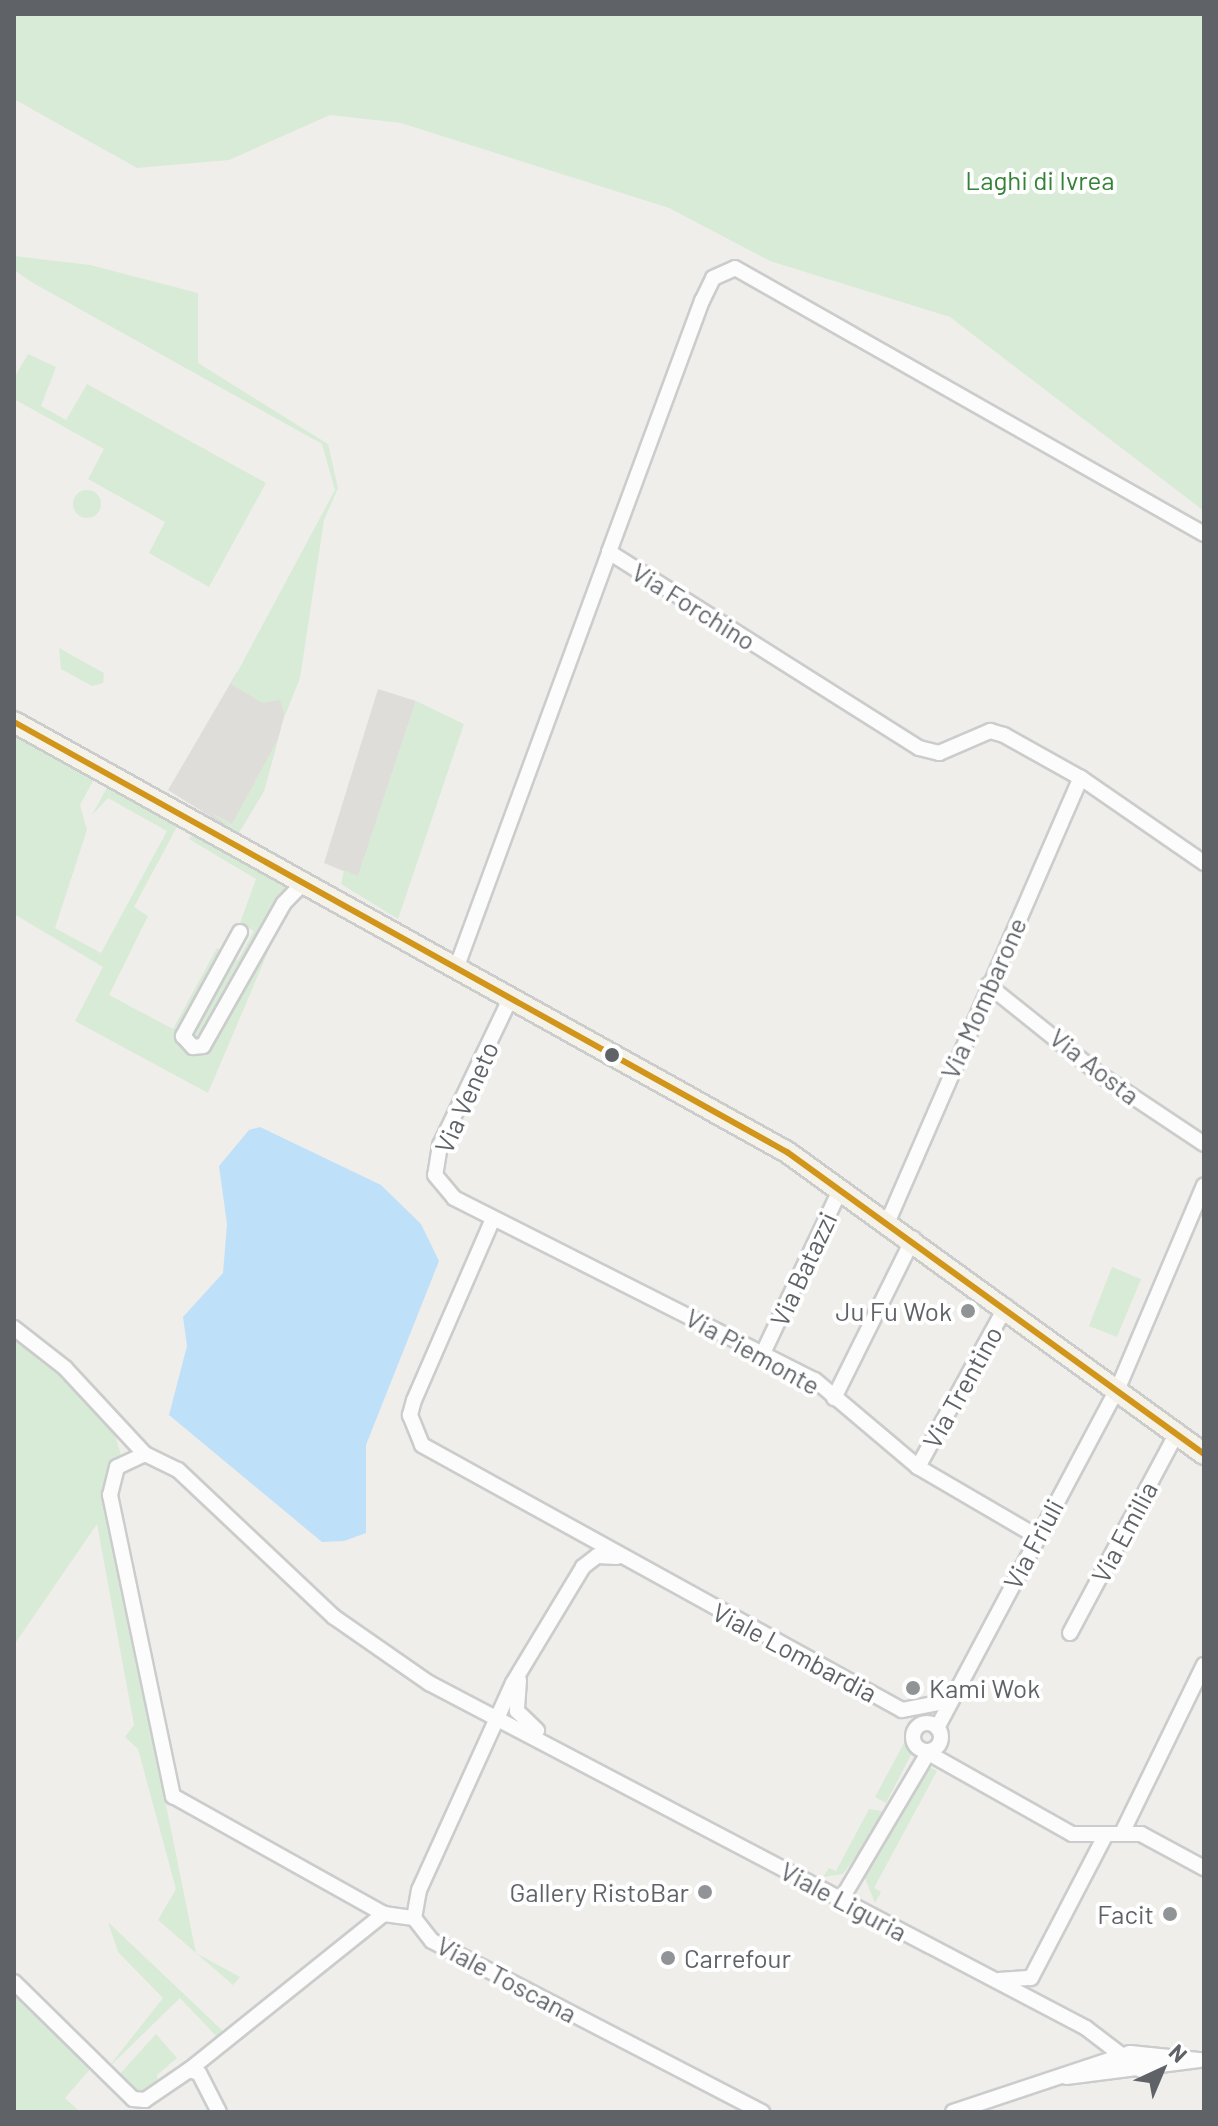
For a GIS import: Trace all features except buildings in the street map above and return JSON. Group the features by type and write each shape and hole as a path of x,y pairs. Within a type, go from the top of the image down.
{"main road":[{"path":"14,722 457,966 841,1188 1178,1431 1204,1454"}],"street":[{"path":"609,552 702,301 713,278 735,268 1204,534"},
{"name":"Via Forchino","path":"457,966 609,552 919,748 939,753 990,731 1081,778"},
{"path":"1081,778 1204,863"},
{"name":"Via Mombarone","path":"888,1221 988,985 1081,778"},
{"path":"240,932 183,1036 193,1047 203,1046 284,903 304,882"},
{"name":"Via Aosta","path":"988,985 1099,1074 1204,1144"},
{"name":"Via Veneto","path":"492,1221 454,1198 435,1175 440,1145 511,997"},
{"name":"Via Friuli","path":"928,1755 917,1747 917,1725 949,1701 1118,1388 1204,1185"},
{"name":"Via Batazzi","path":"764,1351 841,1188"},
{"name":"Via Piemonte","path":"492,1221 764,1351 834,1398 918,1467 1036,1536"},
{"name":"Viale Lombardia","path":"492,1221 414,1400 413,1430 445,1461 927,1720"},
{"path":"834,1398 913,1239"},
{"name":"Via Trentino","path":"918,1467 1006,1306"},
{"path":"14,1328 65,1368 145,1454 178,1470 353,1632 495,1719 544,1738"},
{"name":"Via Emilia","path":"1070,1633 1178,1431"},
{"path":"145,1454 117,1467 110,1495 173,1796 384,1914 414,1918"},
{"path":"565,1526 583,1567 597,1556 621,1558"},
{"name":"Viale Toscana","path":"583,1567 495,1719 419,1890 414,1918 432,1941 762,2112"},
{"path":"1122,1833 1204,1665"},
{"path":"521,1672 517,1711 544,1738"},
{"path":"927,1720 949,1701"},
{"name":"Viale Liguria","path":"544,1738 841,1900 1086,2028 1141,2070"},
{"path":"841,1900 928,1755 1072,1834 1104,1838 1122,1833 1141,1834 1204,1868"},
{"path":"987,1978 1024,1982 1037,1969 1104,1838"},
{"path":"14,1982 133,2099 145,2100 384,1914"},
{"path":"1086,2028 1097,2044 1098,2066"},
{"path":"953,2112 1124,2056 1202,2059"},
{"path":"1066,2077 1141,2070 1202,2059"},
{"path":"185,2071 207,2084 219,2112"}],"shaded area":[{"path":"237,672 291,691 264,791 238,834 168,790"},
{"path":"378,689 416,701 358,877 324,863"}],"green space":[{"name":"Laghi di Ivrea","path":"14,14 1204,14 1204,511 950,317 770,261 669,208 401,123 330,115 229,160 137,168 14,99"},
{"path":"14,256 90,265 198,293 198,363 328,444 338,488 324,520 300,678 285,716 280,700 262,703 231,684 335,490 322,444 33,283 14,270"},
{"path":"28,354 56,367 41,406 66,420 87,384 266,483 209,587 149,553 165,522 88,479 104,449 14,399 14,378"},
{"path":"87,490 97,494 101,504 97,514 87,518 77,514 73,504 77,494"},
{"path":"59,648 104,673 103,683 92,686 61,669"},
{"path":"416,701 464,724 398,919 341,884 344,870 358,876"},
{"path":"14,735 94,779 80,805 87,830 55,928 101,953 167,831 108,798 92,815 108,786 178,825 134,907 148,916 109,995 173,1029 217,948 238,960 254,931 240,923 256,879 189,839 193,833 302,892 273,940 208,1093 75,1021 103,967 14,914"},
{"path":"278,739 264,791 238,834 209,811 232,824"},
{"path":"1112,1267 1141,1279 1117,1337 1089,1326"},
{"path":"14,1334 112,1425 121,1455 106,1475 104,1499 196,1953 158,1920 176,1889 138,1749 125,1737 134,1725 97,1524 14,1645"},
{"path":"906,1720 912,1728 913,1751 886,1803 875,1797 911,1730"},
{"path":"924,1764 937,1771 874,1888 881,1892 875,1903 864,1876"},
{"path":"869,1809 888,1812 843,1874 823,1877 829,1868 836,1871"},
{"path":"108,1922 226,2034 218,2038 180,1998 107,2069 163,1998 118,1952"},
{"path":"196,1953 240,1977 233,1985"},
{"path":"14,1986 92,2067 65,2098 80,2112 14,2112"},
{"path":"156,2034 177,2058 157,2075 158,2084 134,2094 118,2076"}],"water":[{"path":"260,1127 381,1185 421,1224 439,1261 366,1445 366,1533 344,1541 322,1542 169,1415 187,1346 183,1317 223,1273 227,1224 219,1166 249,1130"}],"transit line":[{"path":"14,722 787,1152 1204,1454"}],"place":[{"name":"Ju Fu Wok","path":"968,1311"},
{"name":"Kami Wok","path":"913,1688"},
{"name":"Gallery RistoBar","path":"705,1892"},
{"name":"Facit","path":"1170,1914"},
{"name":"Carrefour","path":"668,1958"}]}
